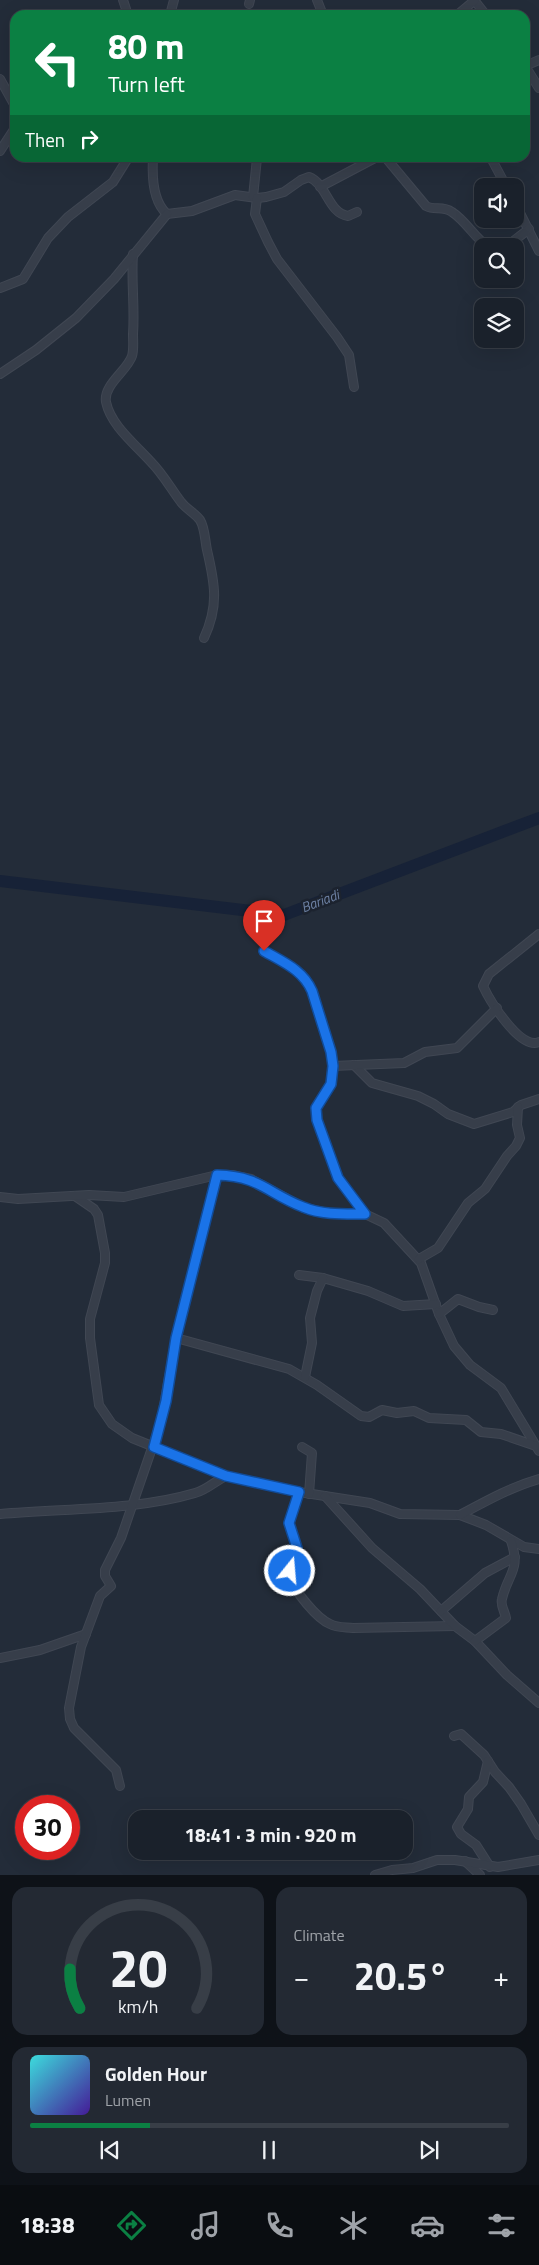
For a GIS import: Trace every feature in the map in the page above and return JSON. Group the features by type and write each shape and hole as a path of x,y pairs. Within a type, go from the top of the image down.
{"street":[{"path":"463,10 474,0 482,10"},
{"path":"530,74 539,88"},
{"path":"0,79 10,97"},
{"path":"0,151 10,136"},
{"path":"0,288 22,279 48,238 68,216 113,182 126,162"},
{"path":"153,162 157,197 162,210 167,214"},
{"path":"257,162 255,214 273,250 349,356 354,387"},
{"path":"320,187 367,162"},
{"path":"389,162 426,206 433,209 441,207 451,211 479,238"},
{"path":"493,162 502,178"},
{"path":"0,374 36,350 76,318 114,279 167,214 192,211 235,195 255,198 284,192 307,178 314,180 339,214 348,216 357,212"},
{"path":"524,220 539,251"},
{"path":"517,238 529,229"},
{"path":"133,254 132,286 135,307 133,352 122,373 106,395 106,402 112,416 125,435 160,471 182,503 201,523 214,581 215,608 204,638"},
{"path":"539,934 484,980 483,988 519,1037 528,1043 539,1042"},
{"path":"264,951 286,963 308,981 331,1052 333,1066 331,1084 316,1108 317,1120 338,1178 365,1214"},
{"path":"333,1066 404,1063 425,1052 457,1048 496,1008"},
{"path":"354,1065 372,1083 418,1096 467,1123 485,1122 513,1112 518,1107 539,1099"},
{"path":"419,1260 438,1248 468,1202 485,1189 516,1146 520,1138 517,1125 518,1107"},
{"path":"120,1786 116,1770 81,1738 70,1719 71,1693 80,1652 100,1596 112,1586 105,1570 122,1538 132,1505 154,1447 166,1401 176,1338 217,1175"},
{"path":"0,1197 18,1199 75,1196 124,1197 217,1175 232,1175 251,1179 304,1208 334,1214 365,1214 384,1223 419,1260 439,1314 454,1346 477,1371 501,1388 538,1448"},
{"path":"75,1196 94,1209 98,1215 105,1253 105,1263 90,1319 99,1405 112,1424 132,1438 226,1476 309,1494 370,1503 400,1514 460,1515 486,1525 524,1547 539,1549"},
{"path":"299,1274 323,1278 368,1291 403,1306 436,1304"},
{"path":"305,1378 312,1343 310,1318 317,1291 323,1278"},
{"path":"439,1314 458,1299 493,1310"},
{"path":"176,1338 289,1369 361,1416 368,1417 382,1410 397,1413 414,1411 429,1418 466,1420 481,1432 501,1434 538,1448"},
{"path":"302,1447 312,1453 309,1494"},
{"path":"0,1514 132,1505 170,1500 196,1493 226,1476"},
{"path":"460,1515 502,1495 511,1488 539,1479"},
{"path":"299,1492 289,1523 297,1548 289,1577 301,1596 321,1619 337,1627 353,1628 455,1626"},
{"path":"325,1496 372,1548 420,1589 455,1626 475,1641 526,1693 539,1703"},
{"path":"475,1641 506,1618 501,1600 513,1573 515,1557 511,1541"},
{"path":"441,1611 485,1573 515,1557"},
{"path":"0,1658 40,1650 86,1634"},
{"path":"526,1693 539,1691"},
{"path":"454,1736 462,1734 484,1755 521,1804 539,1835"},
{"path":"488,1761 483,1782 469,1797 468,1809 457,1828 460,1834 476,1845 490,1867"},
{"path":"375,1875 392,1870 414,1872 432,1860 465,1861 490,1867 539,1860"},
{"path":"465,1861 480,1875"}],"waterway":[{"name":"Bariadi","path":"0,881 284,915 539,818"}],"route":[{"path":"264,951 301,974 308,981 312,991 331,1052 333,1066 331,1084 319,1101 315,1112 338,1178 365,1214 334,1214 304,1208 251,1179 232,1175 217,1175 176,1338 166,1401 154,1447 226,1476 299,1492 289,1523 290,1530 297,1543 290,1571"}]}
